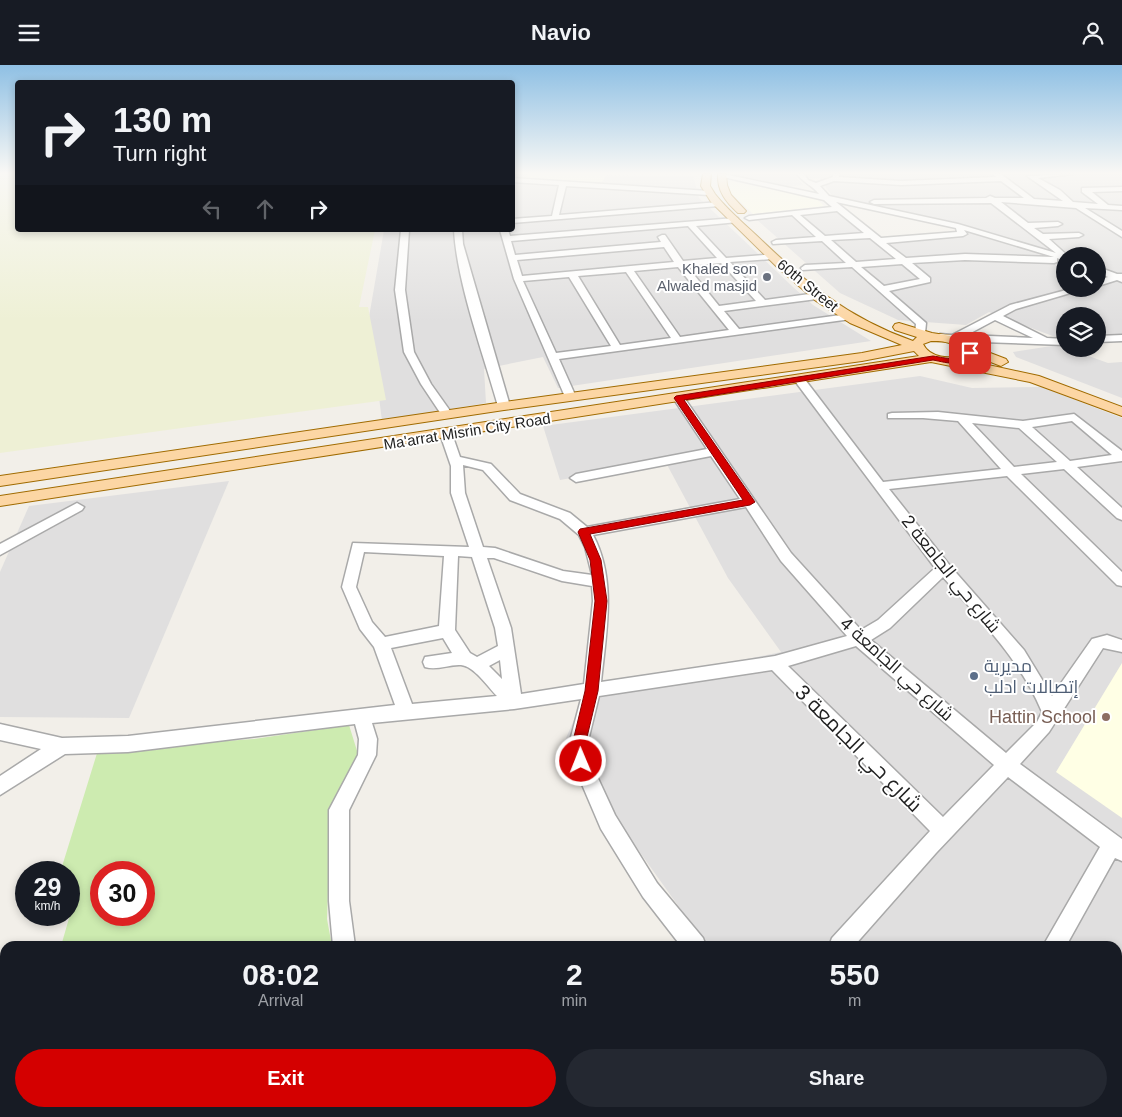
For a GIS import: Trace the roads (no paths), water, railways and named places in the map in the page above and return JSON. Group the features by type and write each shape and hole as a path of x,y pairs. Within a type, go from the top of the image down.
{"main road":[{"name":"60th Street","path":"738,223 817,297 848,317 876,331 927,338"},
{"name":"60th Street","path":"755,223 819,281"},
{"path":"876,331 889,323 927,338 957,341 968,349 1122,407"},
{"name":"Ma'arrat Misrin City Road","path":"0,481 504,406 862,357 927,338"},
{"path":"927,338 922,352 933,358 1034,379 1122,412"},
{"path":"956,362 968,357 970,353 968,349"},
{"name":"Ma'arrat Misrin City Road","path":"0,501 449,434 933,358"},
{"path":"447,415 449,434"}],"street":[{"path":"653,223 680,264 736,332"},
{"path":"570,397 518,279 505,234 654,227 689,223"},
{"path":"690,223 762,302"},
{"path":"806,223 921,323 927,338 1056,341"},
{"path":"857,223 927,280 884,289"},
{"path":"798,262 855,265 965,257 1058,260 1065,258 940,223"},
{"path":"1022,223 1056,250"},
{"path":"1103,223 1122,235"},
{"path":"1025,226 1058,224"},
{"path":"880,241 963,235 958,227"},
{"path":"404,232 400,290 409,352 426,384 447,415"},
{"path":"458,232 459,244 473,300 504,406"},
{"path":"769,236 824,239 872,235"},
{"path":"1041,237 1079,235"},
{"path":"511,258 666,244"},
{"path":"518,279 772,255"},
{"path":"628,269 677,340"},
{"path":"1106,272 1121,277"},
{"path":"572,274 617,348"},
{"path":"1106,281 1121,277"},
{"path":"954,338 1013,307 1056,295"},
{"path":"717,309 762,302 817,297"},
{"path":"994,316 1050,341"},
{"path":"552,357 848,317"},
{"path":"1106,339 1121,338"},
{"name":"شارع حي الجامعة 2","path":"799,379 944,568 1025,664 1042,688 1051,712"},
{"name":"شارع حي الجامعة 4","path":"679,398 786,557 859,639 1008,765 1117,848"},
{"path":"892,416 927,414 963,420 1022,424 1074,417 1122,457"},
{"path":"963,420 1010,471 1122,581"},
{"path":"1022,424 1122,515"},
{"path":"449,434 456,460 456,487 497,607 514,702"},
{"path":"576,478 716,451"},
{"path":"882,486 1122,457"},
{"path":"456,460 487,467 492,470 510,494 556,511 584,532 592,547 600,582 600,609 592,691 580,737 581,761 608,822 650,890 691,941"},
{"path":"584,532 750,502"},
{"path":"0,550 78,507"},
{"path":"406,712 381,644 366,625 349,587 358,547 503,555 562,576 600,582"},
{"path":"451,552 447,631 471,662 514,702"},
{"path":"0,732 62,746 128,744 361,716 514,702 775,663 859,639 884,624 944,568"},
{"path":"381,644 447,631"},
{"path":"845,941 1043,727 1051,712 1098,643 1107,641 1122,646"},
{"path":"431,662 471,662 506,649"},
{"name":"شارع حي الجامعة 3","path":"775,663 944,832"},
{"path":"343,941 339,901 339,810 342,799 368,755 369,745 361,716"},
{"path":"0,786 62,746"},
{"path":"1057,941 1117,848"}],"place":[{"name":"Khaled son Alwaled masjid","path":"767,277"},
{"name":"مديرية إتصالات ادلب","path":"974,676"},
{"name":"Hattin School","path":"1106,717"}]}
